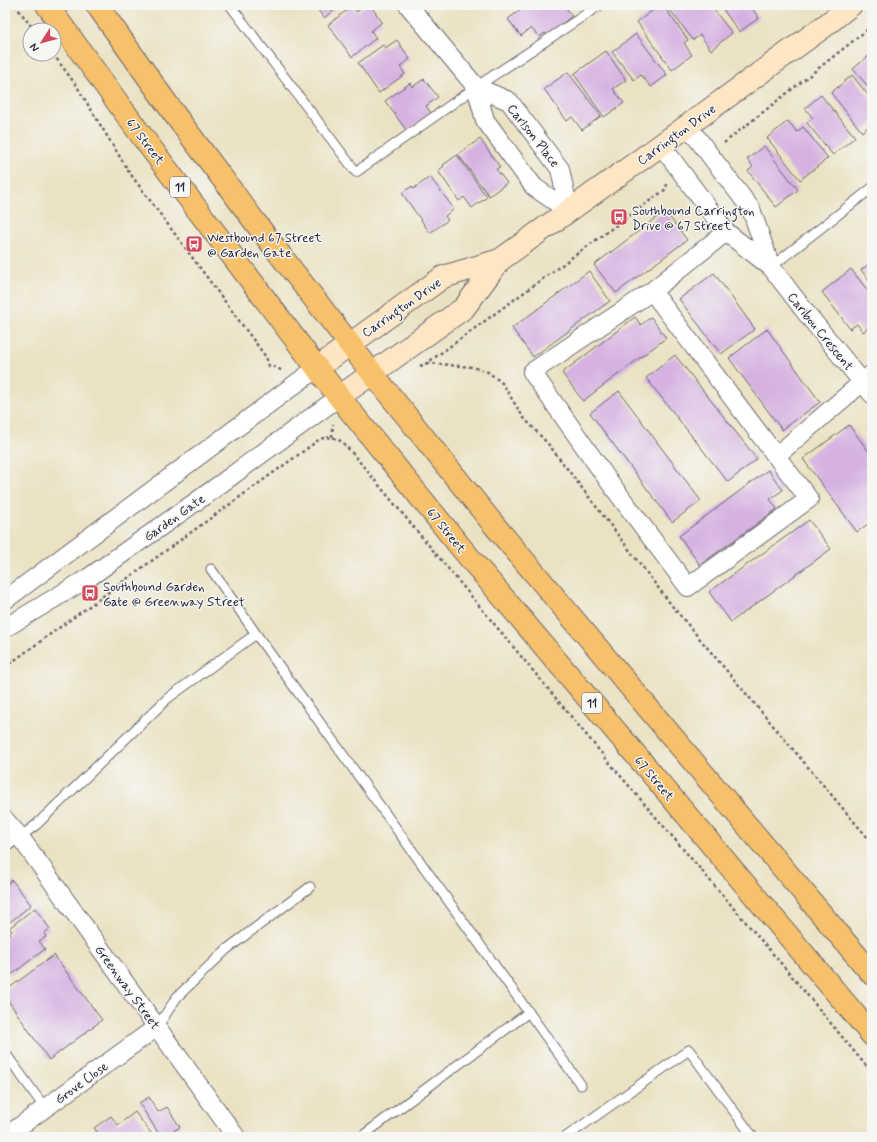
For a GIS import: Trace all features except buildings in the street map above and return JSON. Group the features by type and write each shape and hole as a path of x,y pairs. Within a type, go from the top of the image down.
{"main road":[{"name":"67 Street","path":"47,5 144,139 339,397 463,550 872,1035"},
{"path":"97,5 175,115 264,234 372,373 494,525 872,974"}],"street":[{"name":"Carlson Place","path":"408,5 476,87 485,120 534,187 569,211"},
{"name":"Carrington Drive","path":"339,397 464,308 500,260 826,25 850,5"},
{"name":"Carlson Place","path":"476,87 509,101 546,150 560,169 569,211"},
{"name":"Caribou Crescent","path":"687,125 751,209 771,267"},
{"name":"Caribou Crescent","path":"661,145 726,232 771,267 868,383"},
{"path":"652,291 809,499 688,587 608,480 532,372 652,291 726,232"},
{"name":"Carrington Drive","path":"317,368 443,277 500,260"},
{"path":"5,600 317,368"},
{"path":"776,456 868,383"},
{"name":"Garden Gate","path":"5,628 88,578 339,397"},
{"name":"Greenway Street","path":"5,810 20,837"},
{"name":"Greenway Street","path":"5,820 20,837 236,1137"},
{"name":"Grove Close","path":"5,1137 157,1027"}],"lane":[{"path":"230,5 356,172 476,87 600,5"},
{"path":"771,267 872,188"},
{"path":"211,570 581,1084"},
{"path":"5,848 36,825 168,698 256,634"},
{"path":"157,1027 177,997 228,949 310,887"},
{"path":"361,1137 529,1012"},
{"path":"566,1137 689,1050 753,1137"},
{"path":"5,1053 45,1108"}],"path":[{"path":"15,5 28,22"},
{"path":"718,145 724,143 872,26"},
{"path":"59,62 76,85 129,172 266,357 270,366 274,367"},
{"path":"668,181 666,189 426,363 472,367 488,372 502,383 523,417 549,445 673,607 872,843"},
{"path":"332,430 332,437"},
{"path":"5,667 320,438 332,437 339,439 618,773 872,1072"}],"place":[{"name":"Southbound Carrington Drive @ 67 Street","path":"619,217"},
{"name":"Westbound 67 Street @ Garden Gate","path":"194,244"},
{"name":"Southbound Garden Gate @ Greenway Street","path":"90,593"}]}
